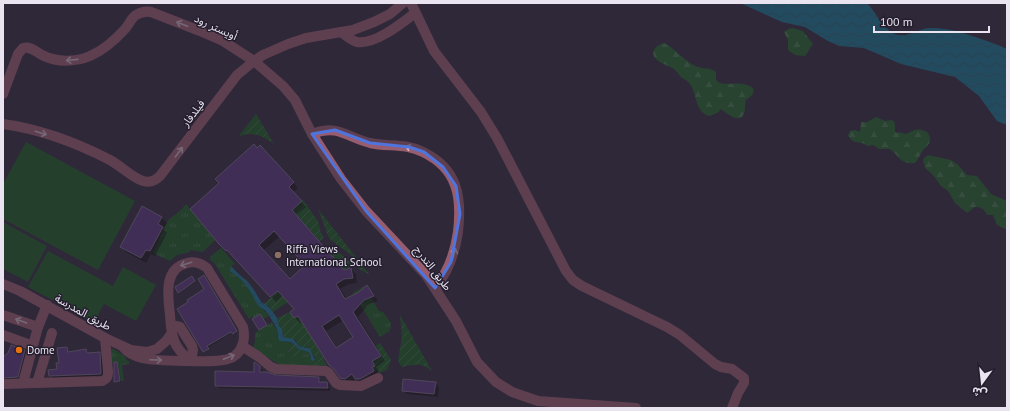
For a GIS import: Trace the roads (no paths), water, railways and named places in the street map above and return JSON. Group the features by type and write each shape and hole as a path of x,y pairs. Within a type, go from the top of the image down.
{"street":[{"name":"فيلدفار","path":"3,124 29,129 88,148 118,164 143,181 157,180 236,75 254,61 263,55 306,38 341,32 374,22 390,14 404,3"},
{"path":"410,3 439,59 481,112 497,138 566,271 573,280 582,286 667,327 680,335 715,364 732,369 743,377 744,383 732,408"},
{"name":"أويستر رود","path":"3,94 18,54 23,48 30,48 43,56 58,60 66,61 83,59 107,46 121,34 134,17 145,12 211,36 254,61"},
{"path":"341,32 356,42 363,42 371,40 418,18"},
{"name":"طريق التدرج","path":"254,61 290,93 299,107 312,134 333,167 358,200 416,263 435,288 456,321 478,362 489,376 504,388 520,396 538,401 636,408"},
{"path":"312,134 335,130 370,142 409,147 431,156 448,173 456,186 460,214 453,258 444,276 435,288"},
{"path":"191,262 200,264 207,268 243,327 245,338 242,346 238,353 228,359 191,360 178,348 172,329 168,289 171,276 180,265 191,262"},
{"name":"طريق المدرسة","path":"3,284 12,287 124,348 130,354 148,359 191,360"},
{"name":"طريق المدرسة","path":"3,290 30,297"},
{"path":"23,383 38,327 47,306"},
{"path":"3,315 38,327"},
{"path":"124,348 138,351 152,350 162,345 172,329"},
{"path":"37,383 52,333"},
{"path":"3,335 33,346"},
{"path":"3,384 102,382 108,376 105,338"},
{"path":"242,346 273,368 326,371 340,385 361,386 378,378"}],"water":[{"path":"740,3 867,3 885,27 898,35 931,28 944,29 957,31 1007,49 1007,125 997,121 979,96 955,77 901,64 864,48 839,46 805,27 782,22"},
{"path":"231,266 254,289 262,303 266,304 273,312 277,318 279,326 282,329 283,337 293,339 299,346 310,349 315,360 312,361 309,352 299,349 291,342 280,341 277,329 270,316 257,304 249,289 243,282 230,271"}],"place":[{"name":"Riffa Views International School","path":"278,255"},
{"name":"Dome","path":"19,350"}]}
